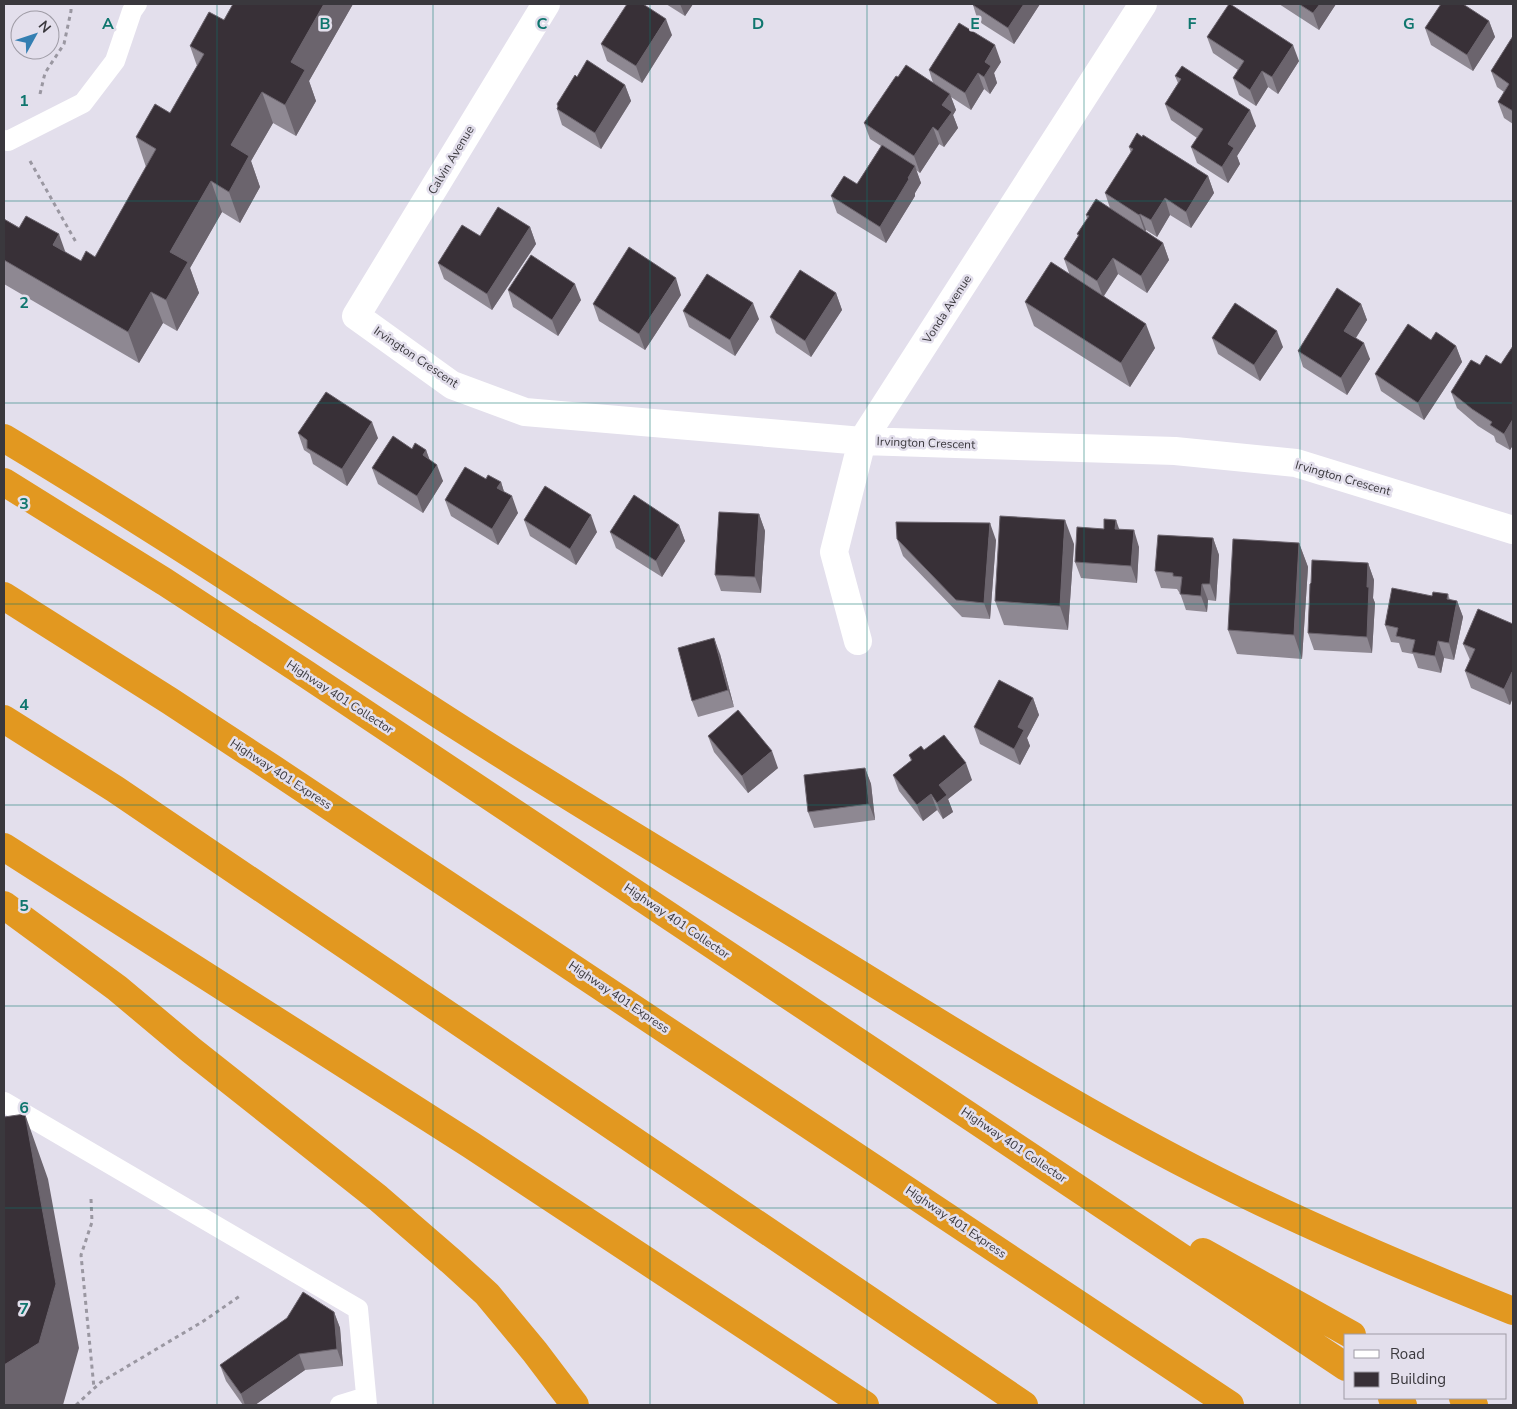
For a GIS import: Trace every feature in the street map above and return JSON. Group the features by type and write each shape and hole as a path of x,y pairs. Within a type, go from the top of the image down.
{"highway":[{"path":"4,438 187,551 468,733 1021,1072 1118,1128 1215,1180 1414,1271 1513,1311"},
{"name":"Highway 401 Collector","path":"4,482 165,582 298,669 1344,1366"},
{"name":"Highway 401 Express","path":"4,596 170,700 264,762 1230,1405"},
{"path":"4,719 123,794 1024,1405"},
{"path":"4,847 471,1145 865,1405"},
{"path":"4,905 117,988 191,1050 378,1198 452,1262 486,1294 535,1352 575,1405"},
{"path":"1025,1153 1350,1334"}],"street":[{"name":"Calvin Avenue","path":"356,316 546,4"},
{"name":"Vonda Avenue","path":"858,640 834,552 862,441 1143,4"},
{"name":"Irvington Crescent","path":"356,316 452,385 525,412 862,441 1176,451 1296,463 1513,530"}],"lane":[{"path":"4,140 8,141 83,104 115,61 132,12 137,4"},
{"path":"4,1102 358,1309 367,1401 340,1405"}],"path":[{"path":"91,1199 92,1222 81,1255 94,1389"},
{"path":"76,1405 102,1382 202,1322 240,1296"}],"building":[{"path":"233,4 324,4 291,62 305,70 285,105 262,92 231,145 249,156 229,192 211,181 170,252 188,262 166,300 151,292 128,332 4,260 4,219 19,228 26,216 59,234 53,245 81,261 86,251 95,257 156,149 136,137 155,104 170,113 204,54 190,46 209,12 224,20"},
{"path":"627,4 643,4 666,19 636,66 601,44"},
{"path":"973,4 1024,4 1008,28"},
{"path":"1229,4 1293,45 1272,77 1262,71 1250,90 1233,78 1244,61 1207,37"},
{"path":"1299,4 1320,4 1313,13"},
{"path":"1441,4 1463,4 1489,21 1467,55 1425,28"},
{"path":"959,23 995,45 985,62 991,66 984,77 978,73 965,93 929,70"},
{"path":"1513,36 1513,111 1498,102 1509,84 1491,71"},
{"path":"587,60 625,85 595,133 557,109 557,104"},
{"path":"906,65 950,94 942,105 952,112 938,131 933,127 914,156 864,123 896,76 898,77"},
{"path":"1182,66 1250,110 1228,144 1234,148 1222,167 1191,147 1203,129 1165,104 1181,79 1175,76"},
{"path":"1137,133 1208,176 1186,212 1165,198 1151,220 1139,215 1105,193 1133,149 1129,147"},
{"path":"882,145 915,166 880,227 831,196 844,176 857,184"},
{"path":"1096,199 1163,243 1141,276 1113,258 1097,281 1064,259 1079,235 1077,234 1089,216 1086,215"},
{"path":"498,207 530,227 487,294 438,263 462,225 480,236"},
{"path":"629,247 676,278 639,334 593,304"},
{"path":"531,255 575,284 552,320 508,290"},
{"path":"1051,262 1146,324 1121,363 1025,302"},
{"path":"800,270 836,293 805,341 770,317"},
{"path":"707,274 753,303 730,340 683,311"},
{"path":"1337,288 1361,304 1344,331 1364,343 1341,378 1298,351"},
{"path":"1235,303 1277,331 1254,365 1212,338"},
{"path":"1408,324 1431,340 1436,332 1456,346 1418,403 1375,374"},
{"path":"1513,346 1513,419 1504,434 1490,425 1492,422 1451,392 1471,360 1480,365 1486,355 1501,364"},
{"path":"326,392 372,422 342,469 307,448 307,440 298,433"},
{"path":"393,436 412,449 415,443 426,450 423,455 437,465 417,496 372,468"},
{"path":"465,467 486,479 488,475 501,482 497,488 512,496 492,529 445,500"},
{"path":"545,486 591,515 570,549 524,520"},
{"path":"634,495 679,525 656,561 610,532"},
{"path":"719,512 759,514 755,577 715,575"},
{"path":"1000,516 1065,520 1060,606 995,601"},
{"path":"1104,519 1116,520 1115,529 1134,530 1131,566 1075,562 1077,527 1104,529"},
{"path":"896,522 990,523 984,603 956,600 897,539"},
{"path":"1158,535 1213,538 1210,584 1202,584 1201,596 1180,594 1182,577 1173,576 1173,573 1155,571"},
{"path":"1233,539 1299,543 1294,635 1228,630"},
{"path":"1312,560 1368,563 1367,637 1308,633"},
{"path":"1392,588 1432,596 1433,592 1448,594 1447,599 1457,601 1449,643 1438,641 1435,656 1412,652 1415,640 1396,636 1398,628 1385,625"},
{"path":"1478,609 1513,624 1513,673 1504,689 1465,671 1475,649 1463,644"},
{"path":"714,638 728,690 692,701 678,648"},
{"path":"999,680 1033,698 1018,727 1024,730 1014,749 974,727"},
{"path":"738,710 772,751 742,776 708,736"},
{"path":"944,735 966,763 939,785 947,795 937,803 931,794 917,805 893,775 912,760 909,755 921,746 924,750"},
{"path":"865,768 869,804 808,812 804,775"},
{"path":"25,1114 56,1284 39,1343 4,1365 4,1117"},
{"path":"303,1292 334,1312 337,1349 299,1354 241,1394 220,1365 287,1318"}]}
